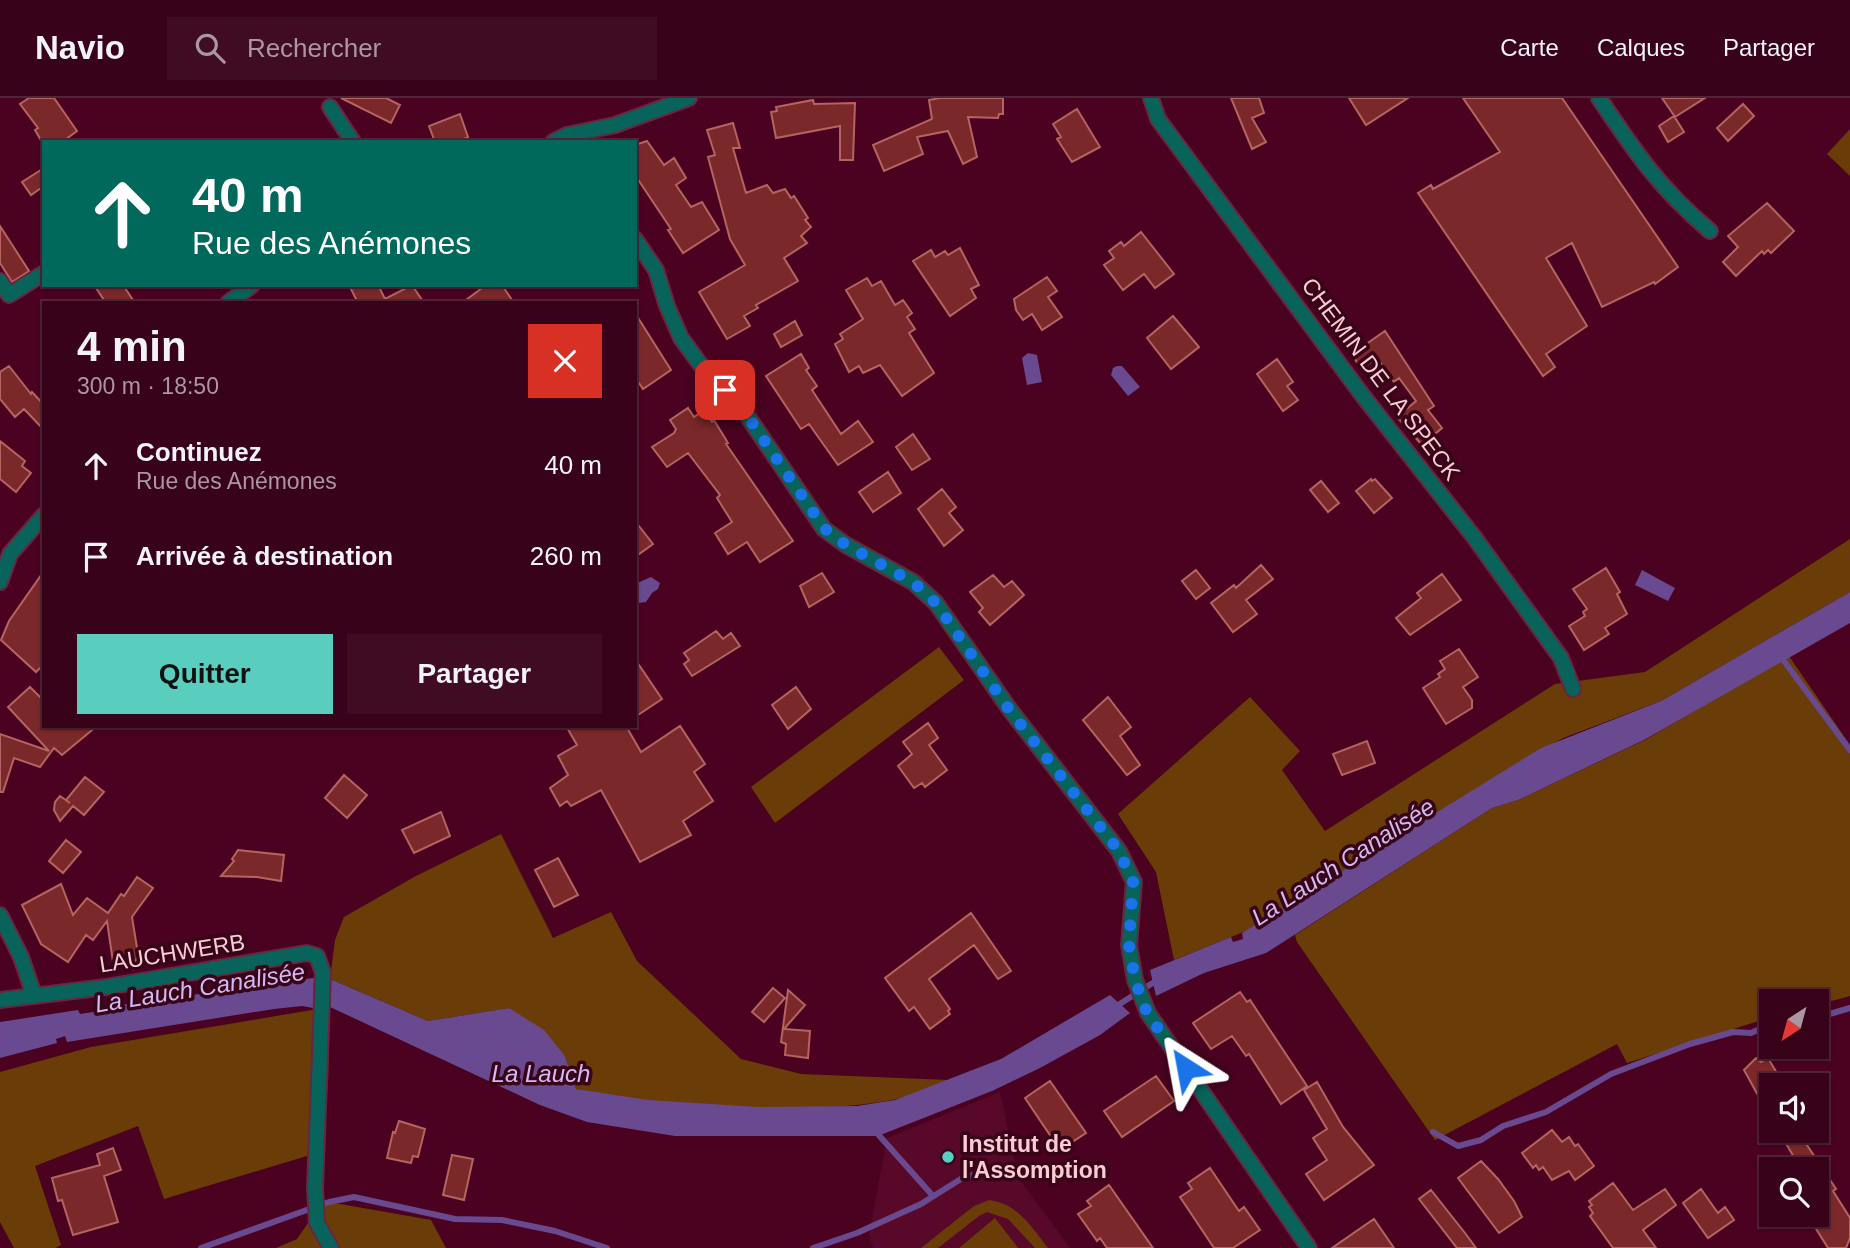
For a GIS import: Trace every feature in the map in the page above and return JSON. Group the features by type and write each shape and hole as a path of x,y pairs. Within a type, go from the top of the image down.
{"street":[{"path":"568,139 689,98"},
{"name":"CHEMIN DE LA SPECK","path":"1151,98 1158,119 1363,396 1474,537 1561,658 1573,689"},
{"path":"1599,98 1640,160 1677,204 1710,231"},
{"path":"330,107 352,140"},
{"path":"637,242 656,270 681,338 700,364 744,411 824,528 846,545 913,582 936,603 1008,708 1119,851 1133,882 1129,945 1147,1013 1310,1248"},
{"path":"0,281 9,295 42,274"},
{"path":"231,301 249,287"},
{"path":"0,582 10,554 42,517"},
{"path":"0,915 21,957 34,995"},
{"name":"LAUCHWERB","path":"0,1000 120,985 307,953 317,956 323,972 317,1223 331,1248"}],"shaded area":[{"path":"1850,129 1850,176 1827,154"},
{"path":"1850,539 1850,592 1661,701 1563,738 1382,846 1251,929 1174,960 1156,872 1118,814 1250,697 1300,751 1282,770 1325,831 1555,684 1645,672"},
{"path":"939,647 964,680 775,823 751,787"},
{"path":"1789,656 1850,745 1850,996 1829,1002 1829,989 1759,989 1759,1021 1627,1063 1617,1044 1435,1140 1297,942 1295,935 1492,808 1518,800 1645,740"},
{"path":"501,834 553,938 611,912 637,961 741,1059 801,1074 948,1080 899,1099 817,1108 734,1108 612,1096 576,1089 565,1056 509,1008 428,1021 330,979 335,940 344,917 416,876"},
{"path":"330,1007 328,1086 320,1152 164,1199 138,1126 35,1166 61,1245 55,1248 14,1248 0,1222 0,1072 91,1047"},
{"name":"Institut de l'Assomption","path":"1000,1092 1018,1177 1070,1248 873,1248 869,1235 887,1138"},
{"path":"989,1200 1016,1211 1048,1248 1035,1248 1008,1219 987,1212 938,1248 921,1248 974,1206"},
{"path":"323,1201 431,1220 446,1248 276,1248 297,1239"},
{"path":"995,1218 1018,1248 959,1248"}],"water":[{"path":"1028,353 1037,355 1042,382 1027,385 1022,358"},
{"path":"1122,366 1140,387 1128,396 1111,375 1113,368"},
{"path":"1642,570 1675,588 1668,601 1635,585"},
{"path":"651,577 660,583 646,602 638,603 637,583"},
{"path":"1850,592 1850,623 1644,740 1518,800 1492,808 1266,953 1204,973 1156,996 1150,970 1231,937 1233,942 1243,939 1242,933 1541,748 1661,701"},
{"path":"314,978 313,1008 302,1006 274,1009 67,1042 65,1036 56,1039 57,1043 0,1058 0,1022 78,1010 80,1014 107,1010 107,1006"},
{"name":"La Lauch","path":"330,979 428,1021 509,1008 544,1030 565,1056 576,1089 648,1100 758,1107 857,1106 895,1100 1001,1059 1110,995 1130,1013 1100,1035 1040,1068 992,1091 878,1136 675,1136 587,1122 540,1105 330,1007"}],"building":[{"path":"29,98 54,98 77,131 65,140 42,142 35,130 38,128 20,104"},
{"path":"341,98 386,98 400,105 391,123"},
{"path":"1003,98 1003,114 999,114 998,118 968,117 977,157 963,164 948,131 917,137 923,154 884,171 873,145 932,119 929,100"},
{"path":"1231,98 1259,98 1264,113 1252,118 1266,142 1252,149"},
{"path":"1349,98 1408,98 1366,125"},
{"path":"1463,98 1562,98 1678,267 1655,284 1654,282 1602,307 1572,243 1546,258 1587,326 1546,354 1555,367 1543,376 1418,193 1431,185 1433,189 1500,152"},
{"path":"1662,98 1705,98 1675,117"},
{"path":"813,100 814,104 855,103 853,160 840,160 840,126 776,138 771,112 777,111 776,107"},
{"path":"1743,104 1754,116 1728,141 1717,128"},
{"path":"1077,109 1100,147 1072,162 1057,139 1061,137 1053,124"},
{"path":"460,114 468,137 464,140 434,140 429,126"},
{"path":"1674,116 1684,132 1668,142 1659,126"},
{"path":"733,123 740,148 733,148 746,193 767,185 773,193 785,189 791,198 794,196 811,227 801,236 807,243 784,258 798,281 756,305 758,308 744,316 750,326 727,339 699,292 745,265 730,239 708,157 715,155 707,130"},
{"path":"647,141 664,165 674,158 686,178 676,185 691,207 702,202 719,230 683,253 668,230 671,229 637,178 637,144"},
{"path":"42,169 42,187 31,195 22,182"},
{"path":"1767,203 1794,231 1771,253 1768,250 1764,254 1762,251 1736,276 1723,262 1738,247 1728,236"},
{"path":"0,226 29,271 12,282 0,263"},
{"path":"1141,232 1174,274 1155,288 1144,274 1123,290 1104,265 1114,258 1109,251 1121,242 1124,246"},
{"path":"960,248 979,285 971,289 976,298 950,316 913,261 931,250 935,257 945,251 948,255"},
{"path":"1047,277 1057,291 1048,297 1062,317 1042,330 1032,314 1023,320 1016,310 1014,299"},
{"path":"867,278 872,286 881,281 895,305 903,300 912,313 907,317 915,329 909,333 934,373 902,396 880,365 863,373 859,366 849,372 835,344 843,339 840,334 863,319 846,290"},
{"path":"95,287 124,287 134,301 105,301"},
{"path":"350,287 379,287 385,299 413,287 423,301 357,301"},
{"path":"483,287 503,287 513,301 465,301"},
{"path":"637,316 671,370 643,389 637,380"},
{"path":"1173,316 1199,347 1171,369 1147,338"},
{"path":"795,321 802,335 781,347 774,334"},
{"path":"1385,331 1434,406 1428,410 1442,428 1422,445 1397,417 1416,401 1399,378 1394,382 1377,358 1361,369 1352,354"},
{"path":"801,354 809,368 806,370 817,386 812,390 841,434 858,421 873,442 838,465 809,424 801,429 766,376"},
{"path":"1277,359 1293,382 1287,386 1298,400 1283,411 1257,374"},
{"path":"9,366 31,394 32,392 42,403 42,428 24,409 15,417 0,399 0,372"},
{"path":"688,408 694,417 704,410 712,422 714,420 728,443 726,444 793,541 760,562 747,542 728,554 715,533 732,522 717,498 720,495 688,453 667,467 652,447 674,433 676,429 670,420"},
{"path":"913,434 930,459 912,470 896,447"},
{"path":"0,441 25,461 22,466 31,473 16,492 0,479"},
{"path":"888,472 901,493 873,512 859,492"},
{"path":"1371,479 1375,479 1392,498 1374,513 1356,491"},
{"path":"1321,481 1339,503 1328,512 1310,490"},
{"path":"942,489 956,507 949,513 963,530 944,546 918,509"},
{"path":"637,524 653,544 637,556"},
{"path":"1261,565 1273,579 1246,600 1257,614 1233,632 1211,603 1234,585 1236,588"},
{"path":"1606,568 1620,592 1617,594 1627,614 1605,628 1609,634 1584,650 1569,626 1585,616 1583,612 1587,609 1573,589"},
{"path":"1196,570 1210,588 1196,599 1182,581"},
{"path":"822,573 834,592 809,607 800,586"},
{"path":"42,574 42,666 36,672 1,640 9,621"},
{"path":"1442,574 1461,600 1410,635 1396,618 1421,598 1417,593"},
{"path":"993,575 1004,587 1012,581 1024,595 990,625 979,612 983,608 970,592"},
{"path":"716,631 723,639 731,633 740,646 692,676 684,664 689,660 684,653"},
{"path":"1459,649 1478,677 1463,687 1472,700 1472,708 1446,724 1423,688 1440,677 1438,674 1445,669 1440,661"},
{"path":"637,662 662,699 637,716"},
{"path":"30,687 42,699 42,728 95,728 62,755 54,748 40,767 14,758 3,792 0,792 0,734 49,751 8,707"},
{"path":"796,687 811,709 788,729 772,705"},
{"path":"1108,697 1131,727 1120,736 1140,765 1127,775 1083,720"},
{"path":"928,723 938,738 929,745 947,770 925,787 922,783 914,788 898,766 912,754 903,742"},
{"path":"680,726 705,764 694,772 713,801 683,821 691,835 640,862 601,790 571,806 567,801 560,806 550,788 568,775 558,756 577,745 567,728 627,728 641,752"},
{"path":"1367,741 1375,763 1342,775 1333,754"},
{"path":"344,775 367,795 347,818 325,798"},
{"path":"85,777 104,792 84,815 73,806 60,821 54,810 55,802 60,796 70,803 66,800"},
{"path":"441,812 450,836 414,853 402,830"},
{"path":"66,840 81,852 63,873 49,861"},
{"path":"238,850 284,855 281,881 221,876 234,861 232,859"},
{"path":"558,858 578,895 554,907 535,870"},
{"path":"137,877 153,888 132,917 138,954 133,969 127,960 113,962 107,921 93,940 86,935 68,962 41,944 22,905 61,884 73,915 87,898 108,913"},
{"path":"971,913 1011,971 998,979 974,945 929,979 950,1009 950,1014 930,1029 914,1007 909,1011 885,978"},
{"path":"773,988 785,998 764,1022 752,1012"},
{"path":"788,990 805,1005 784,1029 810,1031 808,1058 785,1055 786,1044 781,1042"},
{"path":"1240,992 1247,1002 1250,1000 1307,1086 1281,1104 1249,1054 1246,1056 1232,1036 1211,1049 1193,1023"},
{"path":"1756,1058 1761,1062 1769,1059 1777,1073 1759,1073 1759,1097 1744,1070"},
{"path":"1156,1076 1174,1101 1122,1137 1104,1111"},
{"path":"1050,1081 1086,1133 1060,1150 1025,1098"},
{"path":"1317,1082 1343,1127 1374,1165 1324,1200 1306,1174 1327,1160 1313,1138 1327,1129 1304,1090"},
{"path":"399,1121 425,1129 418,1157 413,1156 411,1163 387,1158 393,1132 395,1133"},
{"path":"1552,1130 1562,1142 1569,1137 1575,1146 1578,1144 1594,1166 1575,1180 1569,1171 1552,1180 1543,1167 1539,1170 1536,1165 1533,1168 1522,1153"},
{"path":"1786,1143 1806,1143 1815,1157 1794,1157"},
{"path":"113,1148 121,1170 104,1176 118,1222 73,1235 62,1200 58,1201 52,1178 100,1165 97,1154"},
{"path":"452,1155 473,1159 464,1200 443,1195"},
{"path":"1481,1161 1498,1179 1522,1217 1499,1233 1458,1178"},
{"path":"1210,1168 1239,1211 1244,1207 1260,1230 1233,1248 1214,1248 1180,1197 1192,1189 1188,1183"},
{"path":"1829,1178 1836,1189 1833,1191 1850,1218 1850,1238 1846,1248 1828,1248 1815,1227 1829,1227"},
{"path":"1613,1183 1633,1210 1665,1189 1676,1205 1643,1230 1656,1248 1613,1248 1590,1216 1593,1213 1589,1201"},
{"path":"1109,1185 1153,1248 1107,1248 1100,1238 1097,1241 1078,1214 1091,1206 1087,1201"},
{"path":"1701,1189 1718,1213 1725,1207 1734,1220 1708,1238 1683,1203"},
{"path":"1431,1190 1476,1248 1457,1248 1419,1199"},
{"path":"1374,1219 1394,1248 1332,1248"}],"waterway":[{"path":"1778,653 1850,750"},
{"name":"La Lauch Canalisée","path":"1115,1007 1159,979"},
{"path":"1829,1014 1850,1008"},
{"path":"1433,1132 1458,1146 1481,1140 1503,1126 1546,1112 1611,1074 1690,1044 1733,1032 1751,1033 1759,1029"},
{"path":"876,1132 933,1196"},
{"path":"813,1248 857,1233 921,1204 964,1177 1008,1168 1023,1168"},
{"path":"201,1248 329,1202 354,1197 455,1219 502,1220 555,1231 607,1248"}],"place":[{"name":"Institut de l'Assomption","path":"948,1157"}],"route":[{"path":"725,390 744,411 824,528 846,545 913,582 936,603 1008,708 1119,851 1133,882 1129,945 1135,980 1147,1013 1186,1068"}]}
